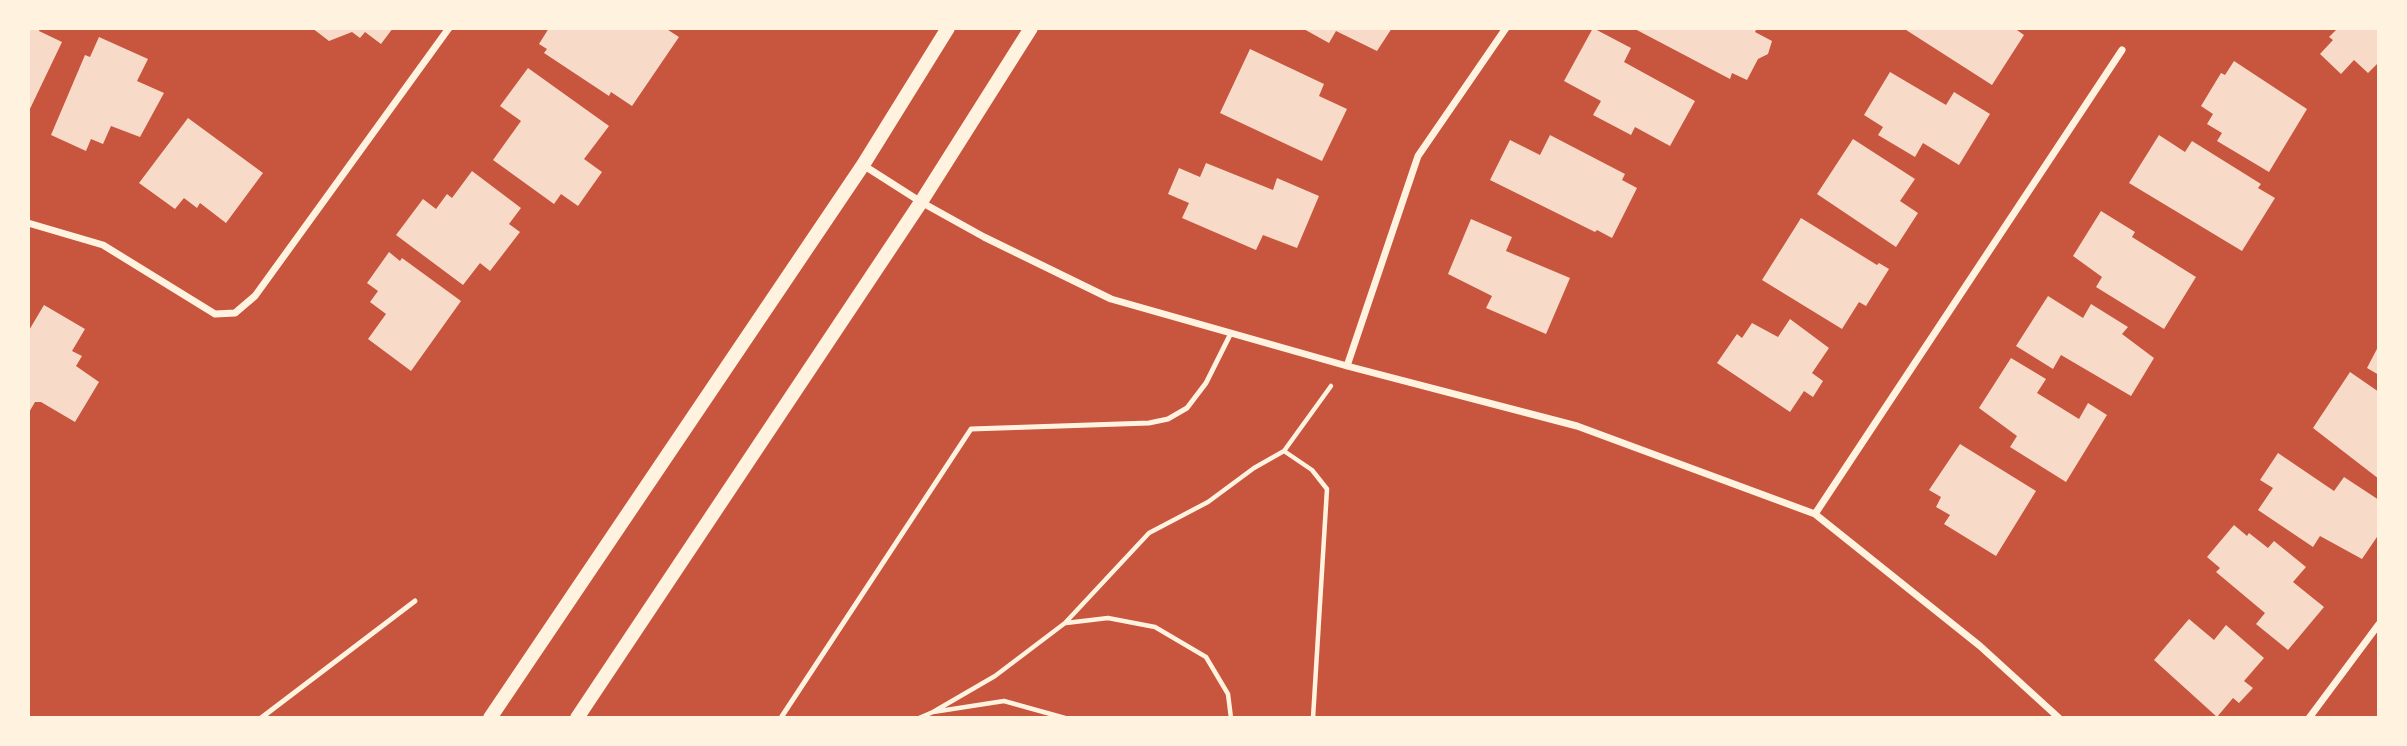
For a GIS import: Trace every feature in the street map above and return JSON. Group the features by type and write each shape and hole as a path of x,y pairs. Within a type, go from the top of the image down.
{"main road":[{"path":"490,718 863,165 948,28"},
{"path":"577,718 920,202 1031,28"}],"street":[{"path":"28,223 103,245 215,314 235,313 255,296 449,28"},
{"path":"1347,366 1418,156 1506,28"},
{"path":"1815,514 2122,50"},
{"path":"863,165 920,202 1111,299 1347,366 1577,426 1815,514 1980,646 2059,718"},
{"path":"2309,718 2379,624"}],"lane":[{"path":"782,716 971,429 1149,423 1168,419 1187,408 1206,383 1231,333"},
{"path":"261,718 415,601"}],"path":[{"path":"919,718 995,676 1065,623 1149,533 1208,502 1254,468 1284,451 1347,366"},
{"path":"1284,451 1312,470 1327,489 1313,718"},
{"path":"1065,623 1108,618 1155,627 1206,657 1227,694 1231,718"},
{"path":"933,712 1004,701 1065,718"}],"building":[{"path":"28,28 40,28 39,31 62,42 28,113"},
{"path":"312,28 393,28 381,44 365,32 360,38 352,32 329,41"},
{"path":"549,28 665,28 679,37 632,106 611,92 609,96 544,53 547,49 539,44"},
{"path":"1302,28 1392,28 1377,51 1336,31 1329,43"},
{"path":"1593,28 1631,48 1624,62 1695,101 1670,146 1635,127 1631,135 1593,115 1601,101 1564,81"},
{"path":"1633,28 1757,28 1755,32 1772,41 1768,54 1758,59 1747,80 1732,73 1730,79"},
{"path":"1903,28 2014,28 2024,35 1992,85"},
{"path":"2338,28 2379,28 2379,62 2368,73 2354,60 2341,74 2320,54 2333,40 2329,37"},
{"path":"99,37 148,59 137,81 164,93 140,137 111,126 103,144 91,139 86,151 51,135 85,55 90,57"},
{"path":"1250,49 1324,84 1319,96 1347,109 1322,161 1220,113"},
{"path":"2234,61 2307,109 2269,172 2217,141 2222,133 2207,124 2213,114 2201,106 2221,73 2225,75"},
{"path":"528,68 609,126 584,159 602,172 578,206 561,194 554,204 493,160 521,121 500,106"},
{"path":"1890,72 1946,105 1954,92 1990,114 1959,165 1923,143 1915,157 1878,135 1883,127 1864,115"},
{"path":"188,118 263,173 226,223 200,203 197,208 184,198 175,209 139,183"},
{"path":"1550,135 1625,174 1622,180 1637,188 1612,238 1490,180 1510,140 1540,155"},
{"path":"2159,135 2185,152 2192,141 2261,184 2258,188 2275,198 2242,251 2129,183"},
{"path":"1853,139 1915,179 1900,201 1918,213 1896,247 1817,194"},
{"path":"1206,163 1273,190 1277,178 1319,196 1297,248 1263,235 1256,250 1182,218 1189,203 1168,194 1179,168 1200,177"},
{"path":"472,171 521,208 509,224 520,232 490,271 480,263 463,285 396,235 423,199 436,209 447,194 452,198"},
{"path":"2101,211 2135,232 2132,237 2196,277 2164,329 2096,287 2102,277 2073,256"},
{"path":"1801,218 1877,265 1879,263 1889,269 1866,306 1859,302 1842,329 1762,280"},
{"path":"1471,219 1512,237 1506,251 1570,278 1546,334 1486,308 1492,296 1448,274"},
{"path":"389,252 400,261 402,258 461,301 411,371 368,339 386,314 370,302 378,291 367,283"},
{"path":"2048,296 2083,318 2091,304 2128,327 2122,334 2154,358 2131,396 2061,355 2053,369 2016,346"},
{"path":"44,305 85,329 72,351 82,356 76,366 99,382 75,422 41,402 35,402 28,414 28,332"},
{"path":"1790,319 1829,348 1812,373 1823,381 1813,397 1804,391 1790,412 1717,363 1737,334 1742,338 1752,323 1778,337"},
{"path":"2379,345 2379,375 2367,368"},
{"path":"2011,358 2046,379 2037,393 2079,419 2088,403 2107,415 2066,482 2010,447 2017,436 1979,408"},
{"path":"2350,372 2379,392 2379,479 2313,428"},
{"path":"1960,444 2036,491 1996,556 1944,524 1950,515 1936,507 1941,497 1929,490"},
{"path":"2278,453 2334,491 2344,477 2379,500 2379,534 2362,559 2320,536 2313,547 2258,510 2273,488 2260,480"},
{"path":"2234,525 2268,548 2274,541 2306,567 2293,582 2324,607 2288,650 2256,624 2265,613 2216,572 2220,568 2207,557"},
{"path":"2189,619 2214,640 2226,625 2264,658 2244,681 2253,688 2239,703 2233,698 2217,717 2154,660"}]}
